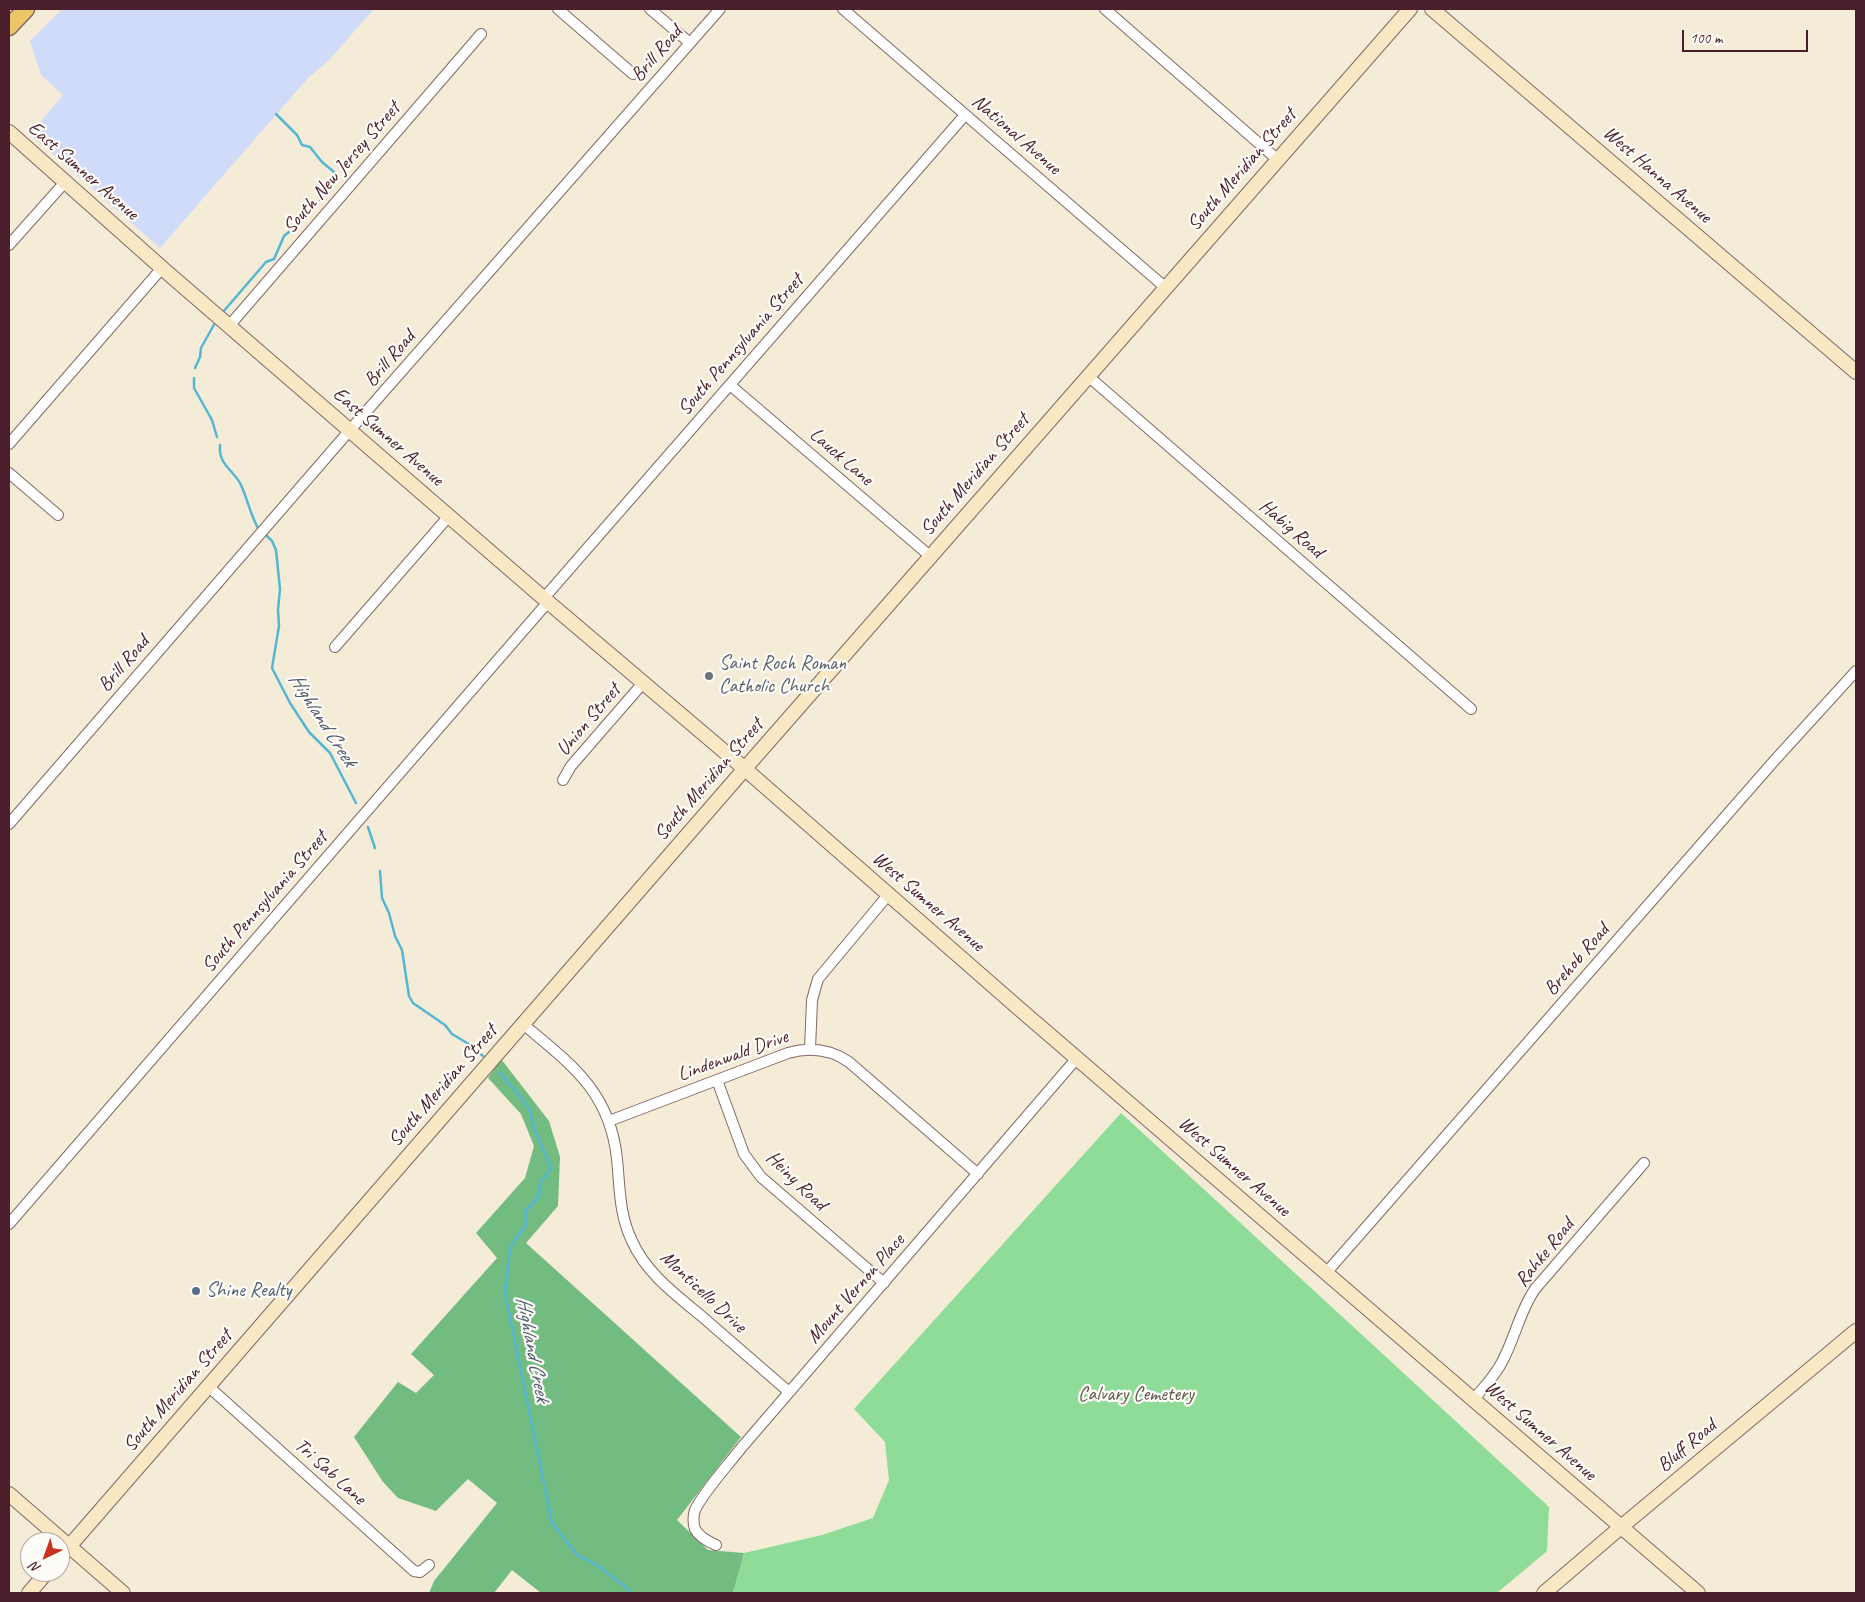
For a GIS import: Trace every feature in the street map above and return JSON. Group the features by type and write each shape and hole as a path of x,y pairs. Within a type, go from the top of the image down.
{"main road":[{"path":"9,28 26,9"},
{"name":"South Meridian Street","path":"70,1546 745,768 1410,9"},
{"name":"West Hanna Avenue","path":"1432,9 1856,372"},
{"name":"East Sumner Avenue","path":"9,132 162,268 546,600 745,768"},
{"name":"West Sumner Avenue","path":"745,768 888,895 1698,1593"},
{"name":"Bluff Road","path":"1544,1593 1856,1330"},
{"path":"9,1494 54,1532"},
{"path":"70,1546 123,1593"},
{"path":"28,1593 38,1582"}],"street":[{"path":"558,9 633,74"},
{"path":"650,9 690,43"},
{"name":"Brill Road","path":"9,824 350,430 720,9"},
{"name":"National Avenue","path":"843,9 1166,288"},
{"path":"1105,9 1278,160"},
{"name":"South New Jersey Street","path":"229,326 481,34"},
{"name":"South Pennsylvania Street","path":"9,1224 965,114"},
{"path":"9,245 66,181"},
{"path":"9,444 162,268"},
{"name":"Habig Road","path":"1088,376 1471,709"},
{"name":"Lauck Lane","path":"730,385 930,556"},
{"path":"9,473 58,515"},
{"path":"335,647 449,516"},
{"name":"Brehob Road","path":"1326,1273 1774,761 1856,671"},
{"name":"Union Street","path":"563,780 571,766 643,683"},
{"path":"810,1049 812,1000 818,979 888,895"},
{"name":"Monticello Drive","path":"523,1024 577,1070 594,1092 609,1121 615,1143 621,1210 628,1233 641,1257 655,1276 789,1392"},
{"name":"Lindenwald Drive","path":"609,1121 788,1053 810,1049 834,1054 849,1062 978,1174"},
{"name":"Mount Vernon Place","path":"716,1545 707,1541 696,1531 694,1511 742,1447 1078,1058"},
{"name":"Heiny Road","path":"717,1080 744,1154 761,1177 884,1283"},
{"name":"Rahke Road","path":"1473,1400 1492,1378 1502,1362 1525,1306 1535,1289 1644,1163"},
{"name":"Tri Sab Lane","path":"208,1386 414,1570 420,1572 429,1565"}],"shaded area":[{"path":"62,9 374,9 329,60 308,78 160,248 30,134 63,95 41,75 30,41"}],"green space":[{"path":"501,1059 549,1121 560,1157 558,1206 526,1243 741,1437 677,1520 708,1550 744,1553 733,1593 541,1593 512,1570 494,1593 429,1593 434,1581 497,1503 468,1479 436,1511 398,1498 383,1482 354,1437 398,1382 416,1393 434,1375 411,1354 497,1258 476,1233 525,1178 534,1146 521,1114 488,1078"},
{"name":"Calvary Cemetery","path":"1121,1113 1549,1507 1547,1551 1497,1593 733,1593 744,1553 822,1535 873,1518 889,1480 885,1442 854,1409"}],"waterway":[{"name":"Highland Creek","path":"276,114 297,135 302,145 310,147 322,162 334,172 334,184 320,200"},
{"name":"Highland Creek","path":"298,224 311,207"},
{"name":"Highland Creek","path":"223,312 266,262 274,259 284,236 289,232"},
{"name":"Highland Creek","path":"195,368 200,357 201,348 216,321"},
{"name":"Highland Creek","path":"194,378 194,388 212,420 217,437"},
{"name":"Highland Creek","path":"220,445 223,462 240,483 258,528"},
{"name":"Highland Creek","path":"266,535 272,541 276,550 280,589 279,626 272,668 290,703 309,732 330,753 356,803"},
{"name":"Highland Creek","path":"368,827 375,848"},
{"name":"Highland Creek","path":"380,871 382,898 389,913 395,936 402,950 409,996 413,1003 445,1025 452,1034 483,1056"},
{"name":"Highland Creek","path":"499,1072 524,1101 530,1111 533,1125 551,1169 540,1183 539,1197 525,1211 526,1224 510,1248 505,1293 552,1523 577,1555 597,1565 627,1588 630,1593"}],"place":[{"name":"Saint Roch Roman Catholic Church","path":"709,676"},
{"name":"Shine Realty","path":"196,1291"}]}
